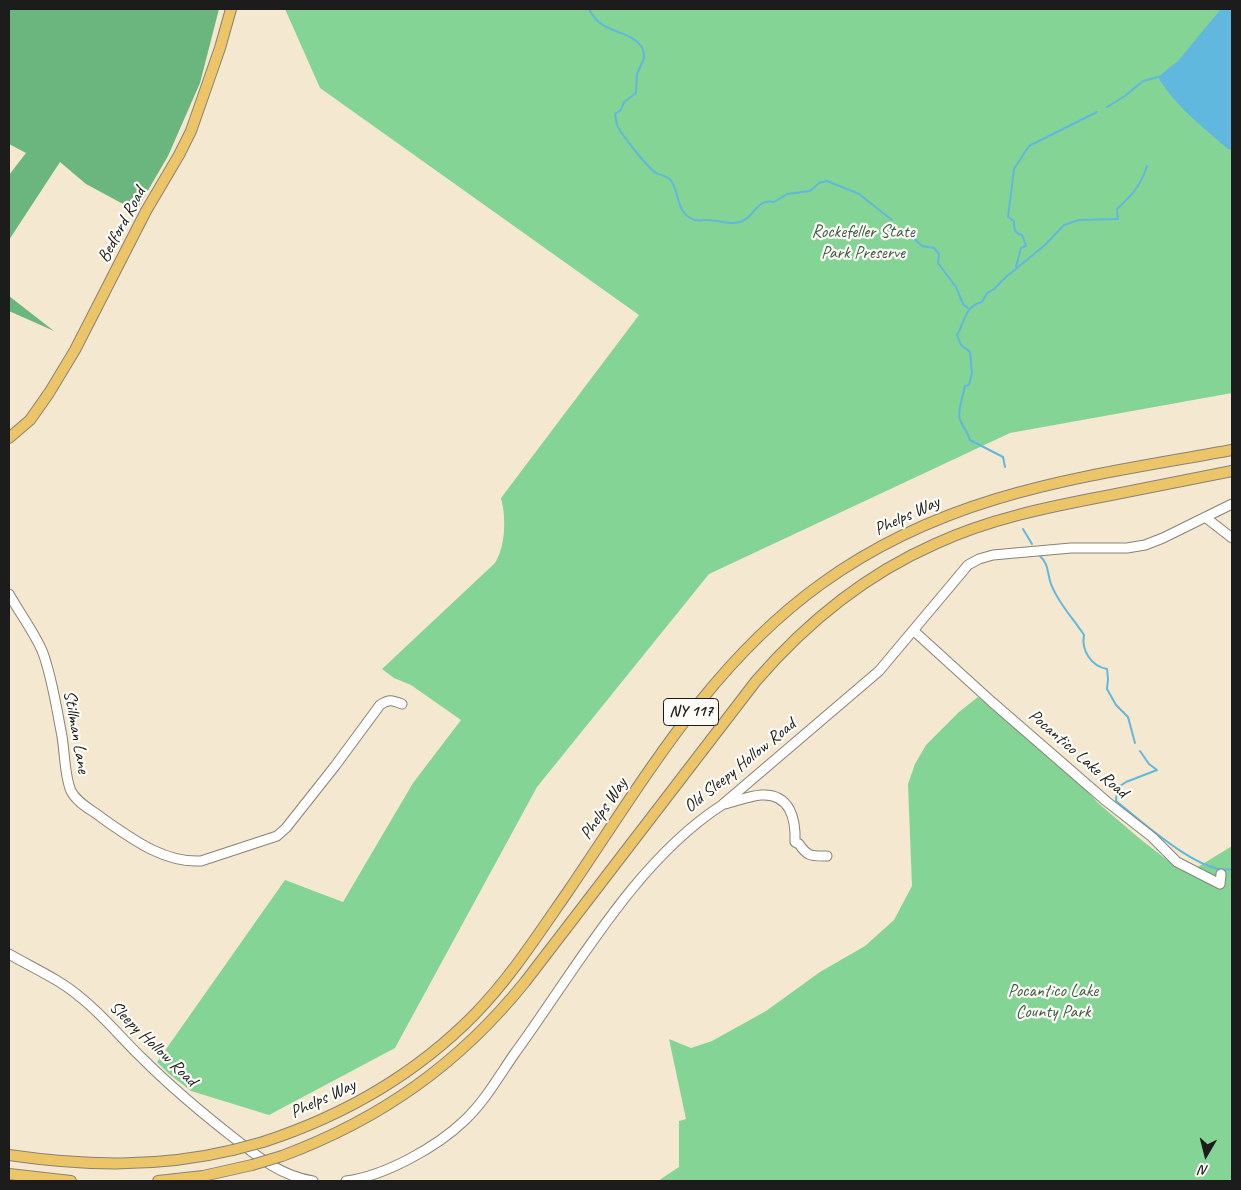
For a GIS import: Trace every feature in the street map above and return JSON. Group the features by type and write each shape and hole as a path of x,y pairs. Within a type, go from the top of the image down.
{"main road":[{"name":"Bedford Road","path":"9,438 30,420 80,342 146,211 179,155 198,114 231,9"},
{"name":"Phelps Way","path":"9,1155 72,1163 127,1164 182,1160 263,1142 325,1118 375,1092 420,1062 449,1038 500,986 707,691 761,634 790,608 827,580 896,538 944,516 980,503 1055,482 1232,450"},
{"name":"Phelps Way","path":"158,1181 203,1176 282,1156 333,1135 384,1108 431,1076 474,1039 537,968 756,681 780,653 808,626 852,591 884,570 935,544 1013,516 1062,504 1232,471"},
{"path":"9,1174 71,1181"}],"street":[{"name":"Old Sleepy Hollow Road","path":"346,1181 373,1175 398,1164 449,1134 466,1118 482,1100 594,941 647,872 672,843 700,819 722,805 879,671 968,565 993,555 1040,550 1127,548 1145,545 1232,504"},
{"path":"1205,517 1232,538"},
{"name":"Stillman Lane","path":"9,594 43,652 63,741 68,784 72,793 82,804 134,840 154,851 180,860 188,862 201,861 277,836 335,766 380,705 388,700 394,700 402,704"},
{"name":"Pocantico Lake Road","path":"914,631 992,702 1152,837 1177,862 1220,884 1221,874"},
{"path":"722,805 761,795 778,798 790,808 794,824 795,842 808,854 827,856"},
{"name":"Sleepy Hollow Road","path":"9,954 67,987 80,997 175,1090 270,1165 290,1175 312,1181"}],"green space":[{"path":"9,9 219,9 200,83 168,156 136,211 86,184 60,162 9,240 9,175 26,153 9,144"},
{"name":"Rockefeller State Park Preserve","path":"285,9 1232,9 1232,393 1010,433 709,574 537,787 395,1048 269,1115 191,1091 157,1062 285,880 343,902 413,783 461,720 411,685 394,678 382,669 495,563 499,556 504,531 504,514 501,498 639,315 320,88"},
{"path":"9,296 54,331 9,311"},
{"name":"Pocantico Lake County Park","path":"978,697 1055,756 1097,802 1139,838 1167,860 1188,873 1232,846 1232,1181 658,1181 679,1167 679,1121 686,1119 669,1039 691,1048 712,1041 766,1011 820,972 865,946 894,920 912,886 908,784 915,764 926,745 959,712"}],"water":[{"path":"1221,9 1232,9 1232,150 1228,149 1190,116 1165,88 1158,77 1178,61"}],"waterway":[{"path":"589,9 600,23 630,37 643,49 644,58 637,74 636,93 624,102 621,110 615,114 617,125 647,165 656,173 670,180 675,187 681,209 689,217 695,220 740,222 746,219 762,203 767,201 774,202 787,194 810,191 819,183 827,181 859,194 892,220"},
{"path":"1107,107 1125,96 1143,81 1158,77"},
{"path":"1016,267 1021,248 1026,246 1022,235 1015,230 1014,221 1008,217 1014,169 1029,146 1097,112"},
{"path":"1005,467 1003,457 970,440 960,419 965,386 969,385 972,373 970,352 961,345 957,335 966,315 972,307 982,302 987,293 1045,245 1064,225 1079,220 1118,219 1117,209 1135,190 1147,166"},
{"path":"907,232 922,246 934,248 939,254 938,263 956,287 963,304 968,308"},
{"path":"1023,529 1032,544"},
{"path":"1040,556 1046,565 1051,584 1058,598 1084,635 1083,641 1088,656 1096,665 1107,669 1107,689 1116,705 1128,717 1135,743"},
{"path":"1140,751 1149,764 1157,770 1126,782 1117,788 1116,801 1155,833 1188,856 1219,869 1232,869"}]}
